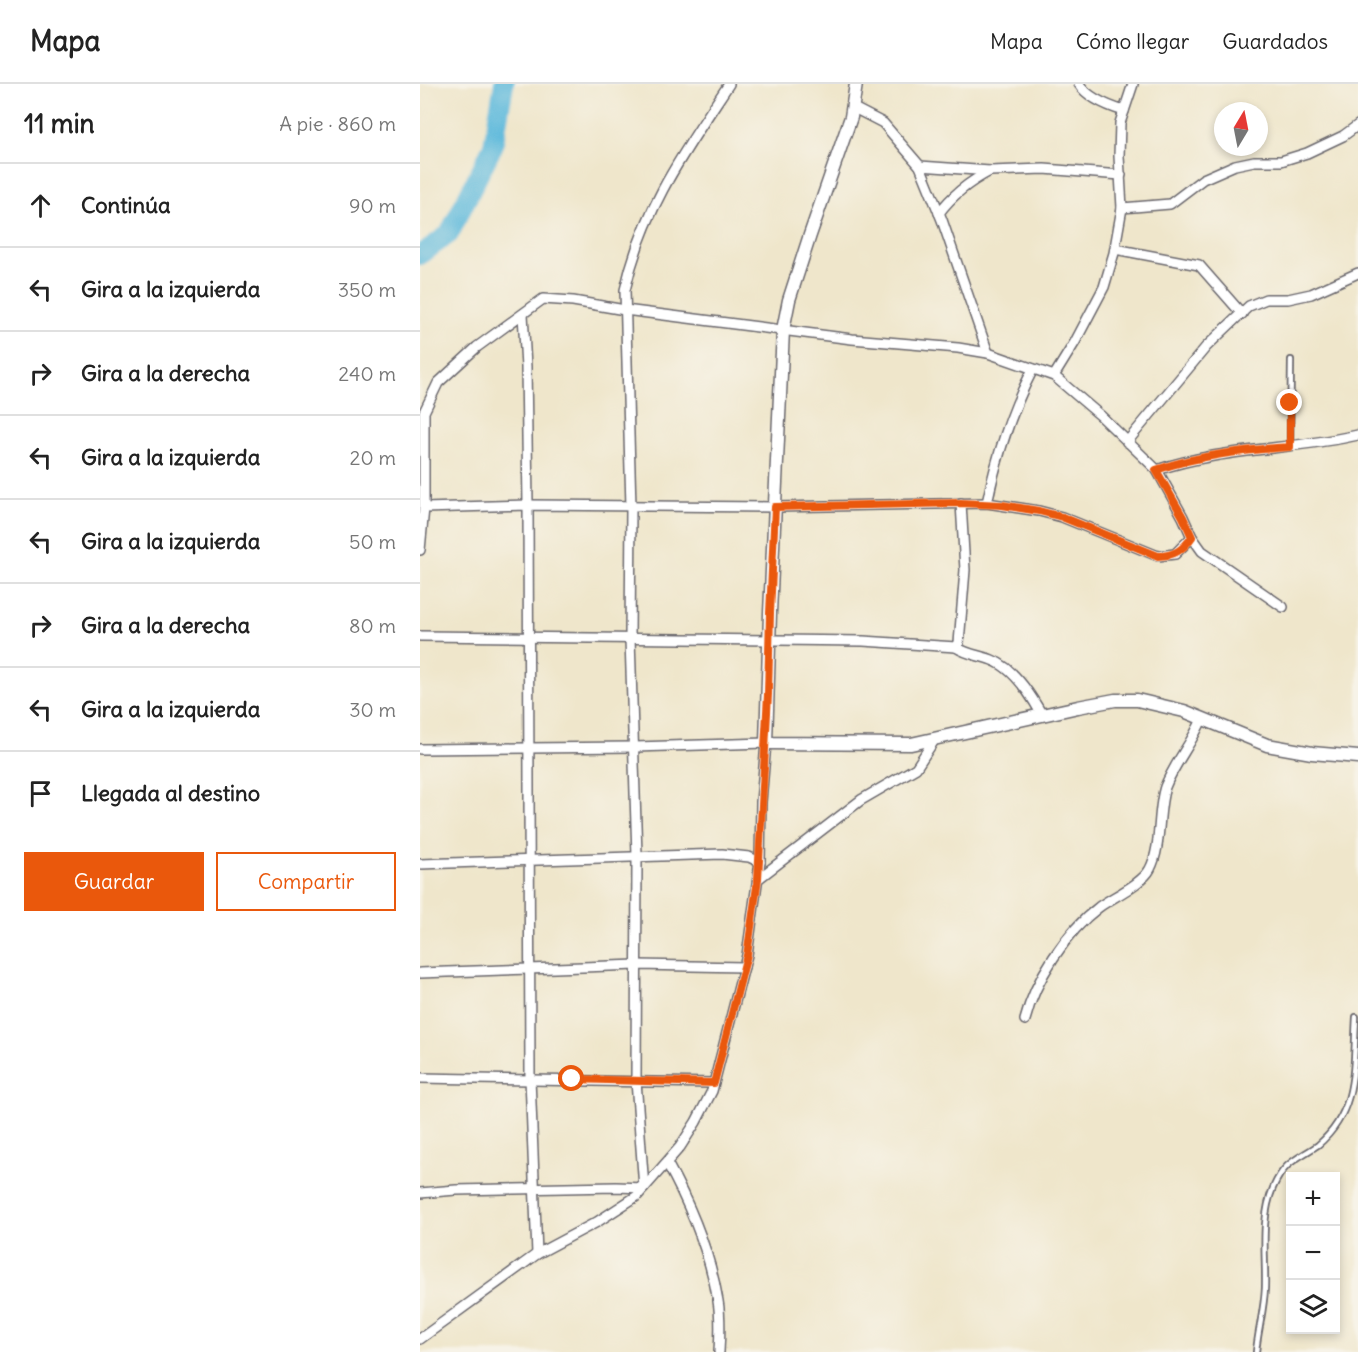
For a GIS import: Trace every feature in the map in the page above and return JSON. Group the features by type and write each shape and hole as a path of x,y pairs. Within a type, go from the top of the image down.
{"street":[{"path":"644,1188 636,1081 637,855 630,639 631,507 625,290 632,258 655,202 729,84"},
{"path":"420,1339 537,1254 597,1222 637,1196 667,1162 696,1122 714,1083 744,967 760,862 783,330 789,300 820,204 842,146 856,84"},
{"path":"1078,84 1082,90 1107,106 1124,111"},
{"path":"1054,376 1104,287 1115,249 1122,208 1120,123 1133,84"},
{"path":"852,106 883,123 920,166 988,353"},
{"path":"1122,208 1170,204 1203,179 1235,165 1254,161 1281,161 1307,153 1343,136 1358,125"},
{"path":"920,166 990,171 1044,169 1121,175"},
{"path":"939,213 956,193 990,171"},
{"path":"1115,249 1199,265 1242,314"},
{"path":"1127,442 1206,347 1249,306 1266,300 1288,299 1311,294 1358,273"},
{"path":"420,550 424,508 424,412 438,383 477,346 543,299 573,301 625,310 902,345 958,348 988,353 1054,376 1101,416 1156,470 1202,551 1283,607"},
{"path":"523,314 528,505 530,1078 537,1254"},
{"path":"987,503 1010,415 1033,369"},
{"path":"1156,470 1182,461 1249,450 1290,447 1358,435"},
{"path":"956,647 959,643 965,586 961,503"},
{"path":"424,508 528,505 775,507 987,503 1062,517 1158,556 1175,554 1192,537"},
{"path":"420,636 769,642 862,641 956,647 968,654 995,660 1007,669 1024,688 1042,715"},
{"path":"420,749 766,743 897,745 935,739 1115,700 1137,700 1184,711 1257,741 1283,749 1358,757"},
{"path":"1025,1020 1029,1000 1050,963 1079,923 1136,882 1150,868 1165,788 1193,741 1202,719"},
{"path":"758,879 861,800 916,768 935,739"},
{"path":"420,864 637,855 722,854 749,857 760,862"},
{"path":"420,973 638,965 744,967"},
{"path":"420,1078 530,1078 714,1083"},
{"path":"667,1162 683,1192 708,1261 718,1302 719,1352"},
{"path":"420,1193 456,1190 644,1188"}],"lane":[{"path":"1290,447 1291,360"},
{"path":"1256,1352 1265,1291 1266,1219 1269,1199 1288,1163 1329,1137 1342,1123 1352,1106 1357,1081 1354,1044 1356,1017"}],"waterway":[{"path":"420,255 449,234 493,146 504,84"}],"route":[{"path":"572,1079 714,1083 747,955 760,862 775,507 987,503 1062,517 1158,556 1166,556 1182,549 1192,537 1156,470 1182,461 1249,450 1290,447 1290,403"}]}
